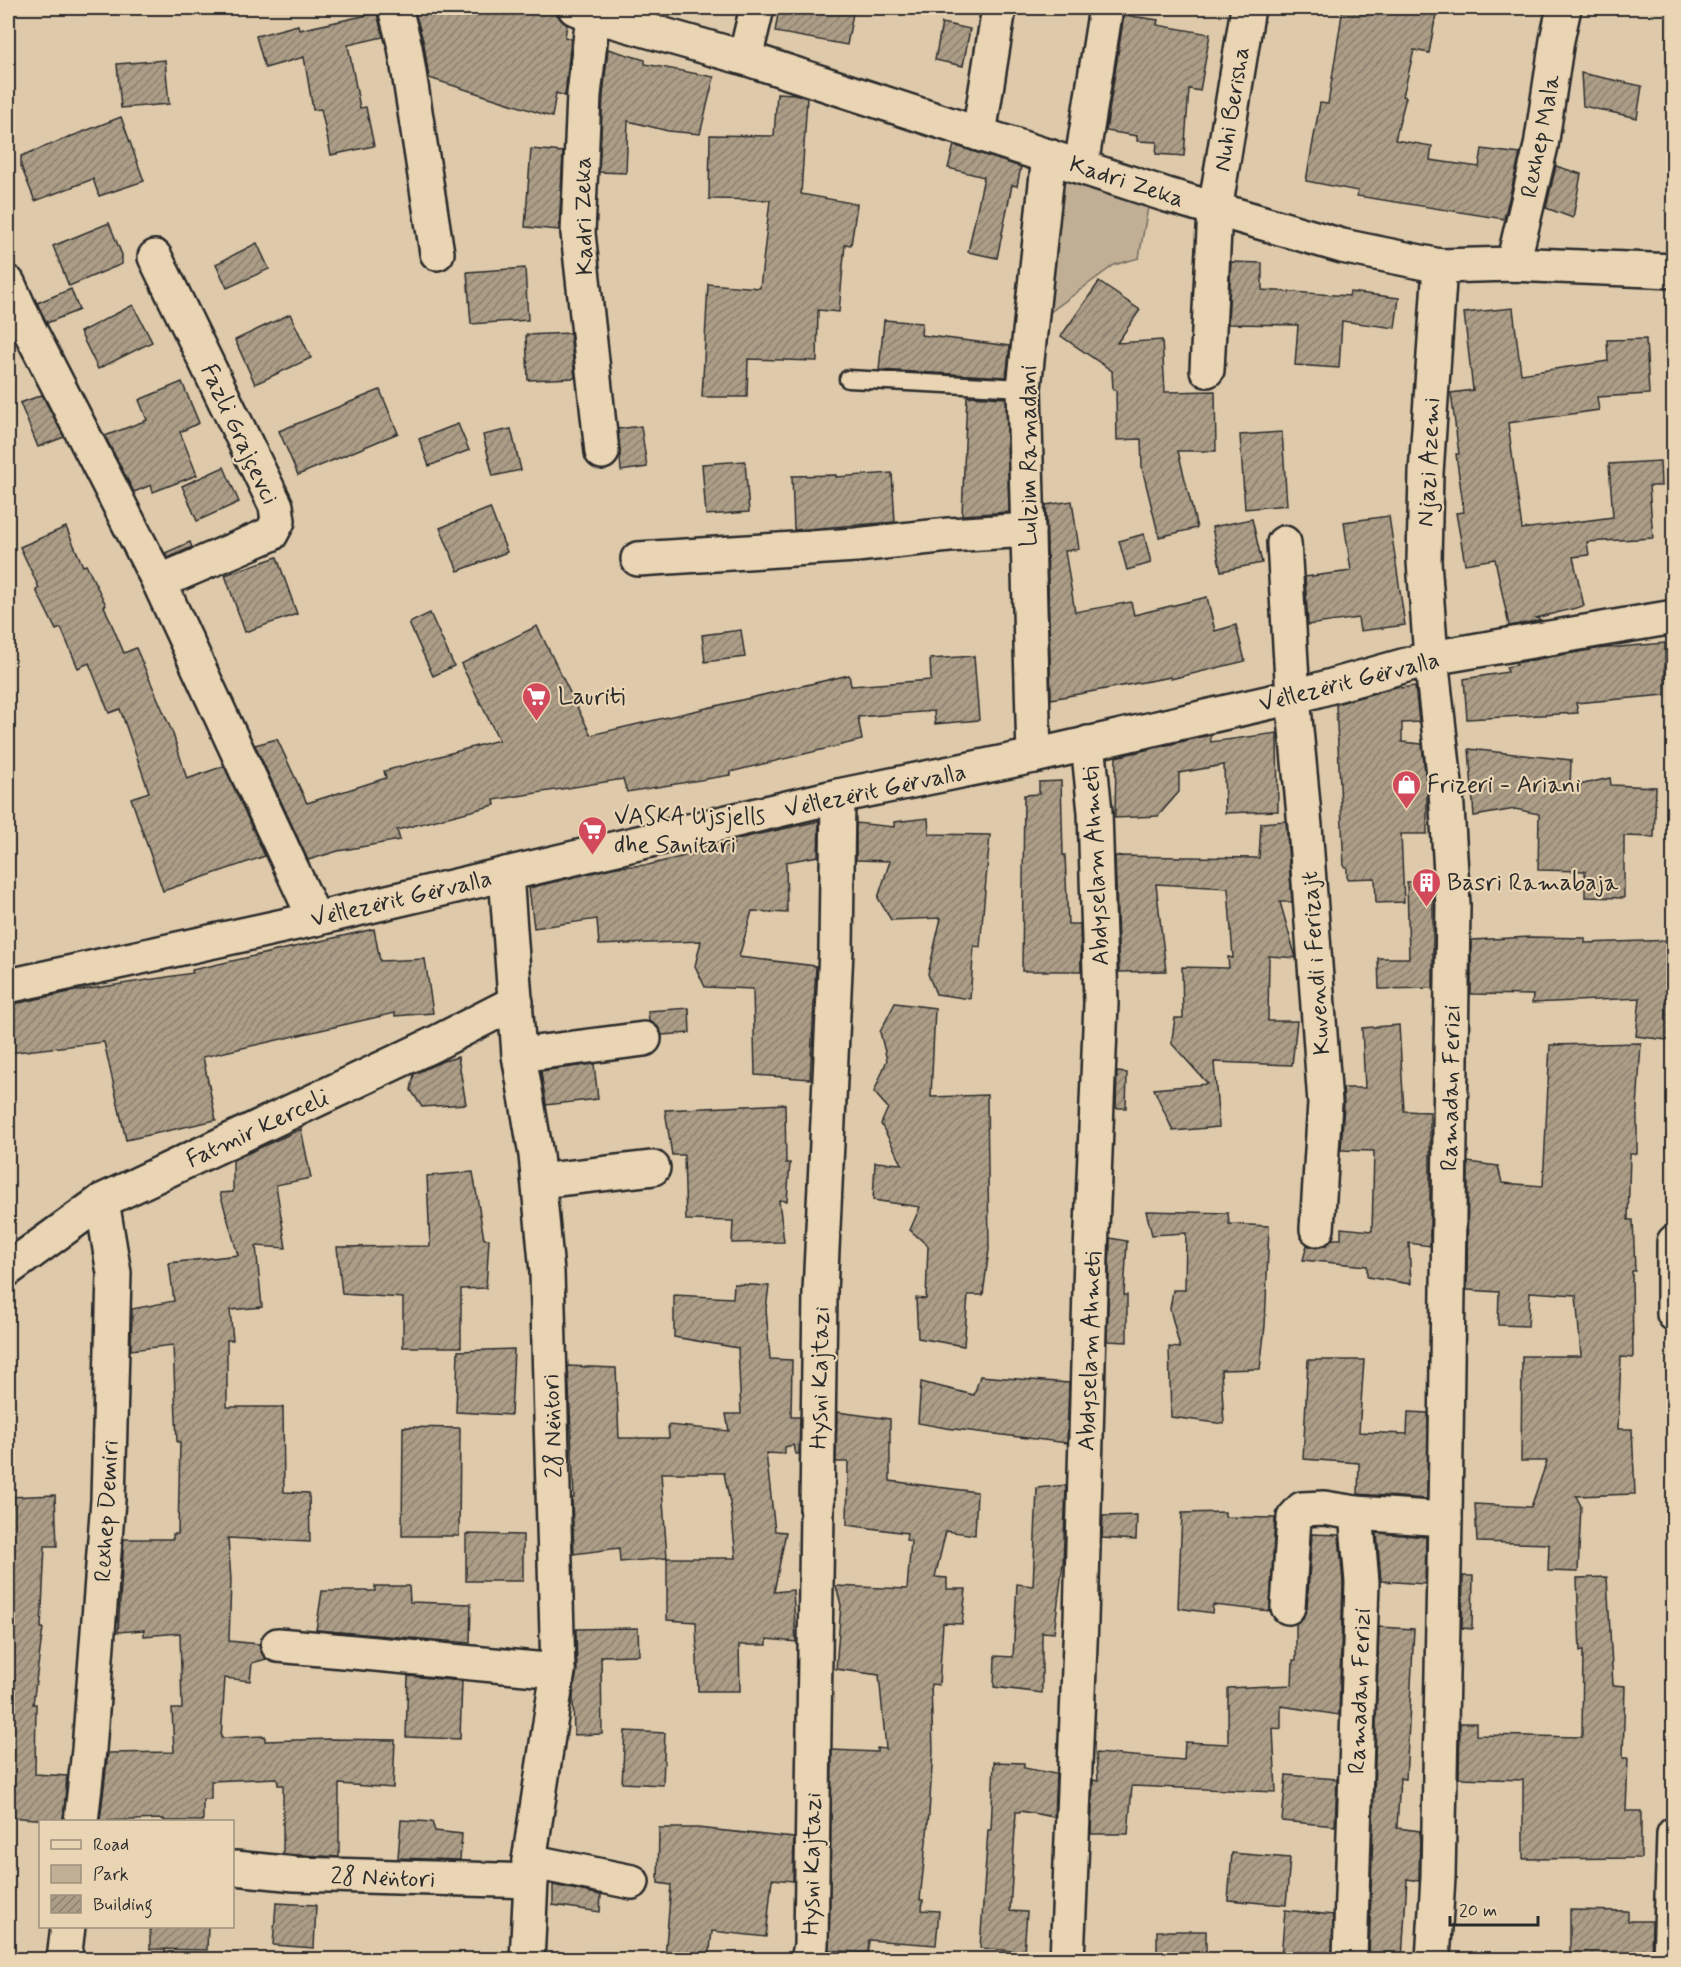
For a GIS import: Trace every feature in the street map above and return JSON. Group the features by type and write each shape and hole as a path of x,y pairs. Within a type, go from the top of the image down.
{"street":[{"path":"394,8 405,47 437,253"},
{"path":"745,58 757,8"},
{"path":"979,134 999,8"},
{"path":"1081,166 1106,8"},
{"name":"Nuhi Berisha","path":"1207,370 1215,210 1248,8"},
{"name":"Rexhep Mala","path":"1514,264 1541,146 1564,8"},
{"name":"Kadri Zeka","path":"602,452 578,232 584,94 600,12 1215,210 1342,246 1440,266 1514,264 1674,271"},
{"name":"Lulzim Ramadani","path":"1034,756 1024,388 1049,156"},
{"name":"Fazli Grajçevci","path":"155,257 276,506 278,520 271,534 159,582"},
{"name":"Njazi Azemi","path":"1431,658 1424,561 1426,473 1440,266"},
{"path":"8,284 159,582 315,919"},
{"path":"638,559 856,545 949,535 1028,530"},
{"name":"Kuvendi i Ferizajt","path":"1284,543 1293,697 1305,826 1325,1103 1317,1229"},
{"path":"1673,617 1674,622"},
{"name":"Vëllezërit Gërvalla","path":"8,986 315,919 838,796 1034,756 1293,697 1431,658 1673,617"},
{"name":"Ramadan Ferizi","path":"1431,658 1446,792 1453,904 1445,1519 1438,1876 1433,1959"},
{"name":"Abdyselam Ahmeti","path":"1067,1959 1081,1620 1091,1253 1101,1003 1095,812 1088,743"},
{"name":"Hysni Kajtazi","path":"808,1959 811,1946 820,1292 836,950 838,796"},
{"name":"28 Nëntori","path":"506,874 519,1054 539,1181 548,1272 558,1671 530,1871 527,1959"},
{"name":"Fatmir Kerceli","path":"8,1269 102,1201 432,1046 516,1002"},
{"path":"519,1054 644,1039"},
{"path":"539,1181 653,1168"},
{"name":"Rexhep Demiri","path":"81,1820 90,1750 108,1500 114,1273 102,1201"},
{"path":"1674,1242 1672,1264 1674,1314"},
{"path":"1288,1607 1294,1518 1302,1509 1324,1508 1356,1513 1445,1519"},
{"name":"Ramadan Ferizi","path":"1350,1958 1362,1582 1356,1513"},
{"path":"278,1645 558,1671"},
{"path":"1670,1959 1674,1834"},
{"name":"28 Nëntori","path":"235,1868 296,1874 530,1871 632,1882"},
{"path":"64,1959 68,1928"}],"lane":[{"path":"848,379 1024,388"}],"green space":[{"path":"1055,175 1150,196 1139,258 1114,265 1034,324"}],"building":[{"path":"414,8 549,8 557,11 560,19 567,25 565,37 571,39 565,96 556,93 552,117 429,78 424,44"},
{"path":"779,8 854,8 847,45 775,32"},
{"path":"1343,8 1397,8 1436,14 1429,53 1414,50 1403,96 1406,97 1395,140 1432,146 1430,160 1479,167 1482,149 1520,154 1504,219 1357,196 1358,191 1306,181 1320,103 1328,104"},
{"path":"377,13 383,37 348,45 360,108 366,107 374,146 331,155 321,109 313,110 304,57 265,68 256,36 298,25 299,30"},
{"path":"1124,15 1158,20 1157,25 1210,34 1200,91 1189,89 1184,156 1156,154 1157,142 1137,141 1137,136 1106,131"},
{"path":"942,23 970,29 963,66 935,60"},
{"path":"608,49 645,60 645,64 714,77 700,134 668,131 628,121 626,173 599,172"},
{"path":"165,60 169,104 121,108 117,64"},
{"path":"1581,73 1642,86 1637,118 1583,106"},
{"path":"777,93 795,94 807,98 801,194 857,204 851,245 845,244 839,312 818,310 817,361 748,359 747,397 702,397 708,284 760,288 770,200 709,199 710,135 774,136"},
{"path":"121,117 144,181 99,196 93,179 35,201 21,166 21,156"},
{"path":"954,145 1021,167 1017,186 1012,185 997,258 968,252 984,177 948,168"},
{"path":"531,149 563,152 559,230 525,227"},
{"path":"1556,166 1581,174 1573,218 1546,208"},
{"path":"109,223 122,255 122,264 69,286 53,246"},
{"path":"257,243 269,269 227,288 216,264"},
{"path":"1231,262 1262,263 1262,290 1349,296 1350,292 1399,298 1395,328 1342,321 1339,368 1295,365 1298,325 1228,324"},
{"path":"525,268 528,320 471,324 467,272"},
{"path":"1099,282 1140,310 1117,343 1162,340 1165,392 1215,391 1216,451 1178,451 1197,528 1159,537 1142,468 1141,439 1117,440 1116,390 1113,390 1112,371 1061,336"},
{"path":"71,289 79,310 47,323 37,303"},
{"path":"133,305 152,342 98,369 80,332"},
{"path":"1513,308 1521,374 1608,361 1607,340 1646,339 1649,394 1597,397 1599,410 1508,423 1522,529 1613,517 1609,464 1660,461 1661,486 1649,486 1653,538 1587,542 1589,555 1573,557 1584,606 1536,618 1541,620 1509,626 1495,559 1465,564 1456,513 1464,512 1451,393 1473,390 1464,313"},
{"path":"290,314 311,358 255,384 235,340"},
{"path":"884,320 922,323 921,335 1010,346 1006,377 879,370"},
{"path":"570,333 575,378 528,380 526,335"},
{"path":"182,382 199,423 180,432 197,475 153,492 151,485 134,492 105,436 147,420 139,400"},
{"path":"380,390 398,433 298,475 279,431"},
{"path":"42,395 64,437 38,447 20,403"},
{"path":"967,396 1006,398 1009,512 962,515"},
{"path":"458,424 469,450 429,466 419,439"},
{"path":"641,426 647,467 621,471 618,429"},
{"path":"511,429 521,470 493,476 483,435"},
{"path":"1282,432 1287,505 1245,509 1240,435"},
{"path":"745,461 749,512 706,515 702,464"},
{"path":"224,467 239,502 197,521 182,486"},
{"path":"892,473 895,522 794,530 792,476 836,475 836,477"},
{"path":"1072,501 1079,549 1065,551 1075,612 1131,602 1134,615 1207,597 1215,631 1236,625 1245,661 1171,679 1171,677 1051,699 1046,505"},
{"path":"490,508 507,552 458,571 440,528"},
{"path":"1389,516 1405,625 1360,631 1358,618 1308,625 1305,577 1351,571 1344,522"},
{"path":"1252,519 1262,563 1221,571 1212,527"},
{"path":"66,527 83,566 86,565 106,605 104,606 124,653 136,648 173,734 187,779 224,766 265,856 163,891 131,798 149,792 120,709 109,713 89,663 78,668 61,628 56,630 36,590 39,588 20,547"},
{"path":"1144,534 1151,563 1127,570 1119,541"},
{"path":"190,542 192,547 168,558 165,553"},
{"path":"277,557 297,614 245,632 225,575"},
{"path":"430,613 454,666 433,676 409,623"},
{"path":"537,626 591,735 849,675 851,686 931,680 930,659 974,656 979,720 935,724 934,711 858,717 862,740 730,772 731,775 627,792 623,779 494,800 495,805 397,830 400,840 338,851 308,860 255,745 277,739 307,803 386,778 384,771 499,740 461,664"},
{"path":"741,630 745,657 705,662 702,635"},
{"path":"1665,643 1665,695 1576,703 1578,713 1467,719 1464,679 1508,672 1506,667 1517,665 1516,663 1596,649"},
{"path":"1400,686 1401,688 1415,686 1419,722 1402,723 1402,742 1422,744 1427,793 1427,834 1401,834 1404,902 1376,903 1375,878 1347,879 1347,867 1344,867 1336,704"},
{"path":"1277,733 1278,811 1225,813 1224,765 1179,773 1179,792 1158,816 1115,818 1116,757 1210,735 1211,742"},
{"path":"1469,749 1571,760 1570,787 1610,778 1611,785 1656,787 1654,837 1624,836 1624,898 1585,897 1585,871 1538,870 1539,814 1515,809 1474,816"},
{"path":"1061,781 1068,924 1080,924 1081,971 1022,971 1024,795 1039,794 1039,782"},
{"path":"928,818 929,834 990,835 980,947 974,946 970,999 936,994 928,974 941,918 891,920 878,898 890,861 856,860 856,823 894,827 894,822"},
{"path":"819,821 818,856 786,862 787,913 752,911 739,957 816,966 810,1079 755,1075 753,989 705,987 695,966 701,941 599,945 597,919 534,928 529,888 616,867 648,865 734,844 733,840"},
{"path":"1286,821 1292,902 1280,902 1296,958 1269,956 1268,1021 1297,1021 1292,1065 1214,1062 1219,1127 1173,1131 1154,1089 1208,1084 1172,1044 1172,1039 1175,1018 1183,1018 1182,967 1229,968 1228,957 1233,958 1228,888 1156,884 1166,971 1119,972 1115,856 1259,858 1261,823"},
{"path":"1407,882 1433,882 1433,988 1379,989 1378,958 1409,958"},
{"path":"374,929 380,961 425,959 433,1013 395,1016 395,1013 203,1057 216,1120 126,1140 104,1042 8,1053 8,1009 14,1009 14,1004 70,992 193,973 192,970"},
{"path":"1531,937 1585,938 1585,943 1674,940 1674,1041 1636,1036 1640,998 1532,1003 1533,995 1471,994 1471,940"},
{"path":"895,1003 935,1008 931,1097 987,1095 989,1250 983,1295 968,1295 964,1346 918,1338 916,1298 926,1299 928,1246 910,1230 920,1207 873,1200 875,1162 902,1164 881,1124 888,1108 874,1092 887,1060 880,1032"},
{"path":"689,1008 690,1033 662,1035 658,1027 649,1021 648,1011"},
{"path":"1399,1025 1404,1111 1430,1112 1430,1246 1409,1243 1411,1284 1367,1277 1367,1266 1303,1260 1307,1245 1316,1248 1326,1245 1333,1239 1341,1239 1341,1228 1372,1231 1374,1151 1341,1150 1343,1088 1365,1088 1362,1028"},
{"path":"1641,1043 1637,1154 1630,1154 1628,1220 1633,1220 1635,1271 1632,1271 1633,1358 1621,1357 1618,1429 1632,1429 1635,1494 1576,1496 1581,1506 1578,1572 1548,1571 1549,1544 1477,1542 1475,1504 1531,1507 1547,1461 1521,1461 1522,1356 1581,1356 1576,1295 1530,1292 1528,1326 1498,1325 1499,1292 1467,1290 1468,1162 1498,1166 1502,1183 1543,1186 1550,1045"},
{"path":"458,1057 466,1104 422,1107 411,1090 414,1074"},
{"path":"594,1064 598,1099 546,1105 541,1071"},
{"path":"1117,1072 1127,1073 1126,1108 1116,1108"},
{"path":"785,1104 786,1163 790,1163 787,1201 779,1200 784,1242 732,1243 733,1221 686,1220 684,1155 672,1155 665,1110"},
{"path":"301,1129 311,1178 276,1185 286,1248 256,1246 262,1307 230,1310 233,1340 227,1340 227,1407 283,1407 284,1492 309,1493 310,1542 228,1538 231,1580 229,1641 259,1644 266,1659 252,1663 250,1681 225,1678 221,1738 265,1736 265,1741 395,1740 393,1788 339,1784 339,1857 283,1854 283,1785 278,1785 277,1778 211,1781 211,1799 203,1799 203,1820 100,1820 108,1753 174,1752 172,1709 182,1709 180,1633 144,1636 144,1630 118,1632 124,1539 173,1539 173,1534 178,1534 180,1442 177,1442 173,1345 131,1350 132,1309 174,1301 169,1263 238,1255 220,1193 233,1192 233,1160"},
{"path":"473,1172 484,1239 489,1239 486,1288 461,1289 461,1347 403,1347 403,1298 342,1294 337,1247 430,1246 427,1176"},
{"path":"1146,1211 1228,1213 1229,1224 1269,1226 1265,1326 1260,1369 1221,1370 1224,1424 1171,1417 1169,1347 1180,1348 1170,1309 1173,1290 1185,1290 1186,1233 1152,1235"},
{"path":"1110,1238 1127,1241 1124,1295 1127,1295 1127,1342 1107,1341"},
{"path":"734,1284 769,1286 766,1309 770,1359 792,1360 791,1417 800,1417 799,1454 795,1454 793,1445 785,1447 785,1454 766,1453 775,1531 786,1532 774,1592 793,1590 796,1642 767,1639 767,1645 739,1645 740,1691 698,1691 696,1622 667,1620 667,1558 620,1562 619,1548 574,1554 568,1366 616,1368 619,1438 669,1438 668,1425 729,1431 726,1414 741,1414 738,1348 674,1337 674,1295 733,1298","holes":["661,1473 724,1473 731,1508 736,1558 667,1558"]},
{"path":"514,1349 511,1415 456,1412 458,1351"},
{"path":"1308,1360 1364,1360 1359,1432 1407,1434 1408,1412 1428,1413 1427,1499 1358,1494 1359,1463 1303,1459"},
{"path":"980,1376 1069,1383 1067,1443 918,1423 921,1382 974,1395"},
{"path":"837,1412 890,1419 890,1481 977,1492 975,1535 946,1531 935,1577 947,1578 947,1589 966,1589 962,1624 943,1623 939,1685 931,1684 933,1751 920,1900 923,1900 922,1910 939,1911 936,1945 869,1940 868,1953 829,1950 832,1750 877,1752 877,1748 886,1749 879,1675 836,1669 841,1605 836,1586 907,1589 911,1541 906,1540 907,1533 847,1525 848,1462 836,1462"},
{"path":"403,1427 460,1428 459,1536 402,1536"},
{"path":"1066,1485 1063,1564 1054,1633 1042,1632 1042,1693 994,1687 995,1656 1013,1657 1017,1584 1033,1586 1037,1488"},
{"path":"55,1495 57,1546 45,1546 41,1628 43,1628 33,1704 36,1704 35,1774 67,1776 63,1820 8,1817 12,1748 8,1748 8,1601 11,1541 8,1497"},
{"path":"1225,1512 1225,1517 1275,1518 1270,1611 1213,1605 1212,1613 1178,1608 1182,1513"},
{"path":"1137,1515 1136,1540 1102,1538 1103,1516"},
{"path":"1377,1533 1426,1537 1425,1584 1381,1581"},
{"path":"466,1534 523,1535 523,1581 466,1581"},
{"path":"1312,1534 1339,1535 1343,1583 1339,1715 1281,1706 1281,1729 1273,1728 1276,1792 1132,1786 1128,1834 1091,1834 1093,1780 1098,1781 1096,1753 1184,1760 1185,1742 1228,1744 1228,1688 1292,1685 1293,1660 1296,1660 1296,1624 1303,1618 1307,1608"},
{"path":"1463,1576 1473,1576 1472,1629 1462,1628"},
{"path":"1607,1577 1613,1685 1625,1686 1623,1758 1628,1758 1626,1811 1641,1811 1641,1858 1523,1859 1523,1780 1459,1778 1460,1723 1476,1723 1476,1735 1582,1737 1583,1650 1580,1651 1577,1578"},
{"path":"375,1586 409,1586 410,1602 471,1604 470,1643 316,1630 322,1591 375,1591"},
{"path":"1379,1627 1414,1629 1406,1779 1400,1778 1397,1828 1420,1831 1419,1881 1407,1879 1402,1959 1369,1959"},
{"path":"638,1628 639,1655 601,1656 602,1734 574,1735 576,1629"},
{"path":"408,1676 462,1681 460,1739 406,1737"},
{"path":"625,1731 665,1733 663,1785 622,1783"},
{"path":"994,1762 1024,1763 1024,1768 1056,1774 1054,1817 1016,1812 1010,1911 1027,1912 1024,1952 980,1948 988,1830 991,1830"},
{"path":"1286,1775 1337,1779 1335,1826 1282,1821"},
{"path":"401,1820 432,1822 435,1831 462,1834 460,1860 398,1858"},
{"path":"659,1828 697,1828 794,1838 793,1881 772,1879 766,1937 712,1931 709,1959 665,1958 671,1885 658,1883"},
{"path":"1232,1853 1290,1858 1286,1905 1228,1900"},
{"path":"553,1885 601,1895 600,1912 553,1905"},
{"path":"276,1903 316,1905 314,1948 273,1945"},
{"path":"1285,1910 1333,1915 1332,1959 1281,1957"},
{"path":"1570,1910 1628,1911 1628,1921 1652,1921 1651,1957 1570,1957"},
{"path":"150,1928 208,1928 207,1950 150,1949"},
{"path":"1157,1931 1206,1931 1206,1959 1157,1959"}],"place":[{"name":"Lauriti","path":"537,722"},
{"name":"Frizeri - Ariani","path":"1406,810"},
{"name":"VASKA Ujsjells dhe Sanitari","path":"593,856"},
{"name":"Basri Ramabaja","path":"1426,908"}]}
